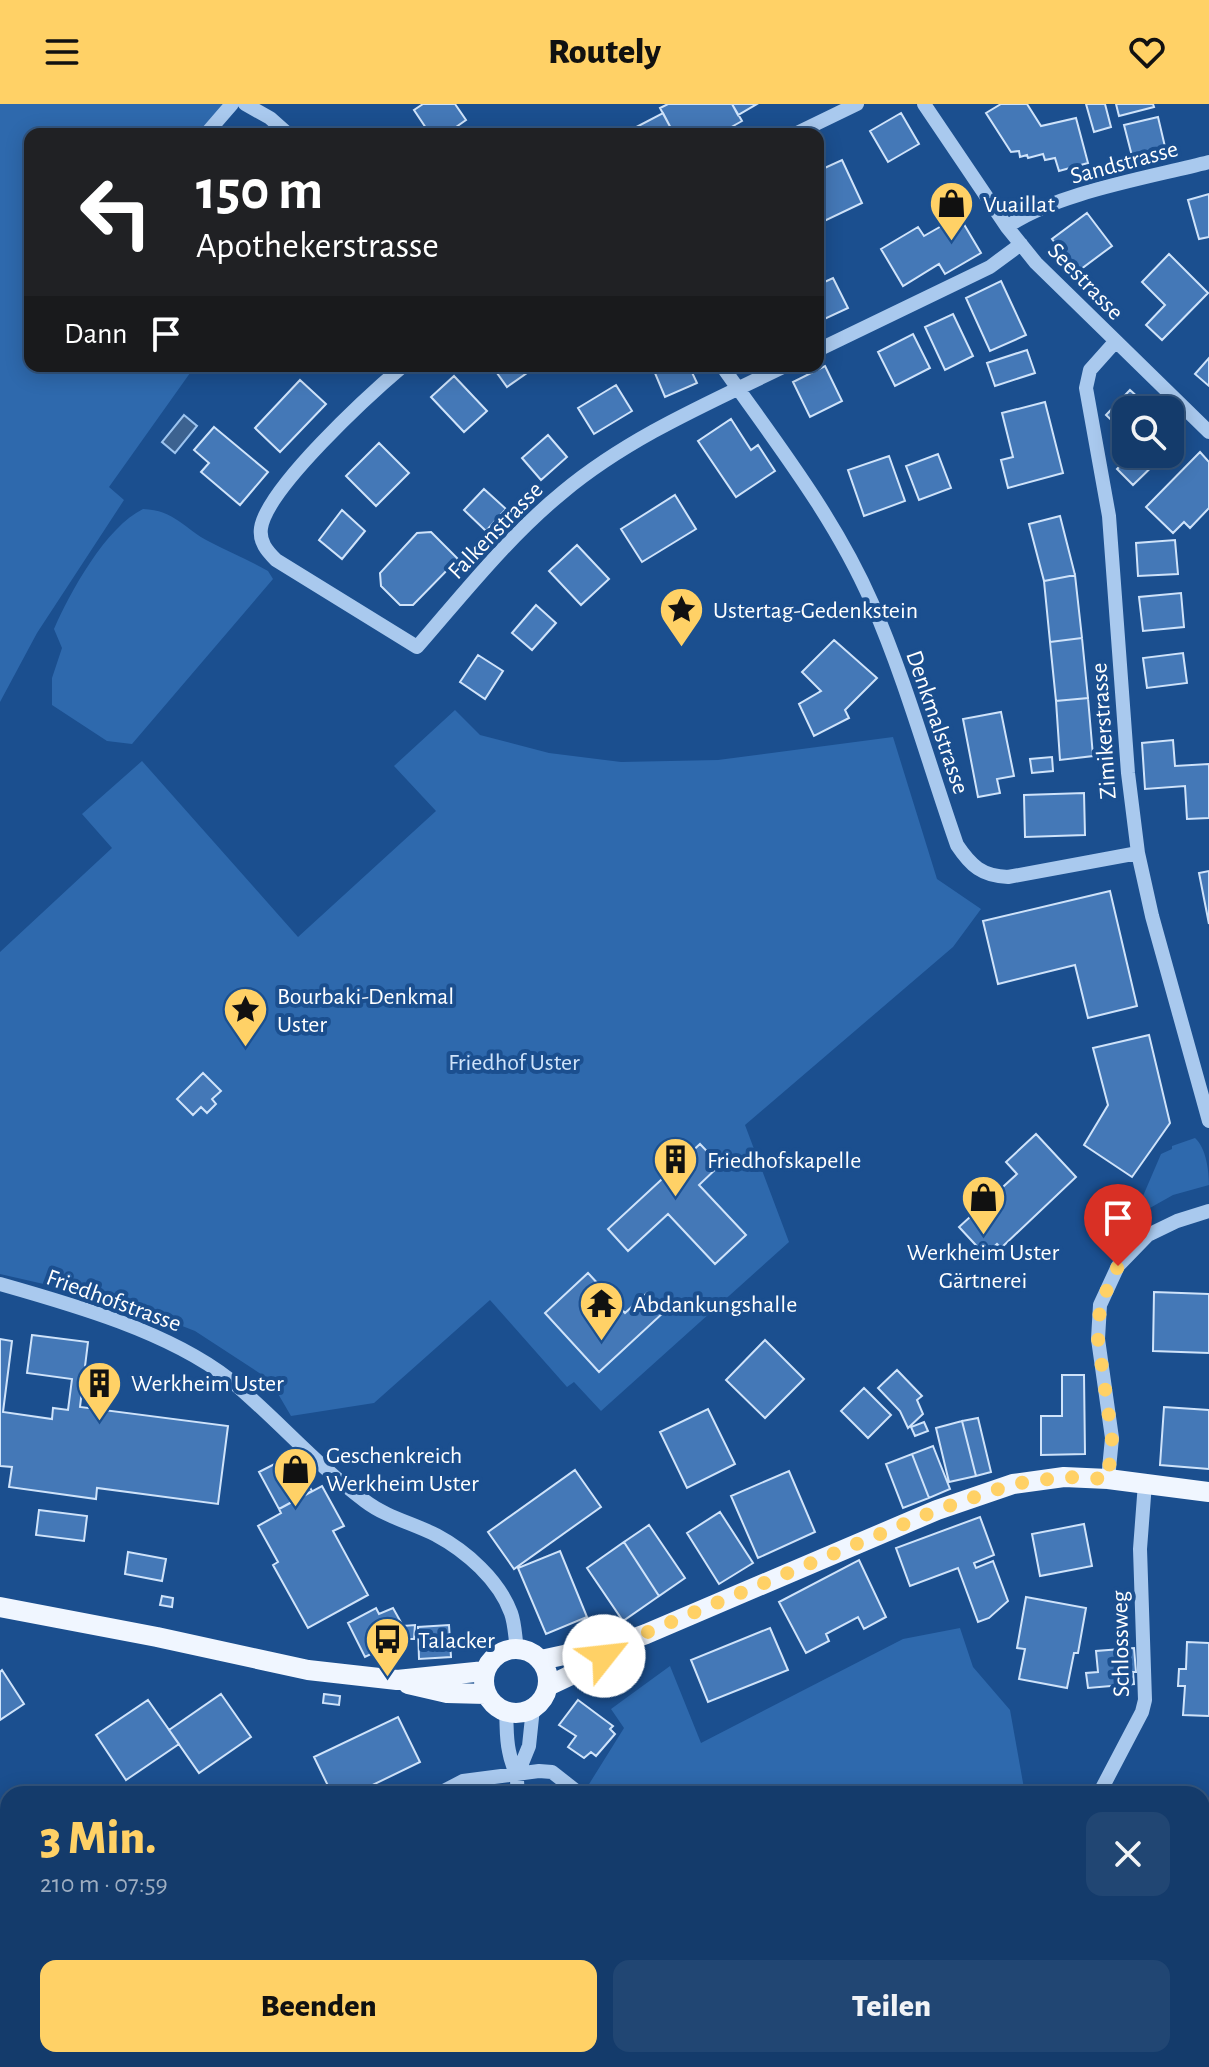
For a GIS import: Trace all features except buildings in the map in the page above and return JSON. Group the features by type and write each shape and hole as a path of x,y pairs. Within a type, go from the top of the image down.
{"main road":[{"path":"541,1660 624,1642 937,1510 1013,1484 1064,1477 1108,1479 1209,1492"},
{"path":"0,1607 308,1670 397,1680 447,1693 486,1694"},
{"path":"548,1686 584,1669 624,1642"},
{"path":"517,1649 526,1650 541,1660 548,1686 533,1708 525,1712 506,1712 486,1694 485,1671 497,1655 517,1649"},
{"path":"397,1680 485,1671"}],"street":[{"path":"211,128 232,104"},
{"path":"245,104 281,128"},
{"path":"807,128 857,104"},
{"name":"Seestrasse","path":"924,104 1007,227 1036,263 1209,432"},
{"name":"Sandstrasse","path":"1007,227 1024,215 1071,198 1209,162"},
{"path":"824,347 990,267 1021,244"},
{"name":"Zimikerstrasse","path":"1115,342 1090,370 1086,388 1109,516 1128,773 1138,853 1152,916 1209,1121"},
{"name":"Falkenstrasse","path":"397,372 333,431 288,482 264,518 262,539 276,560 417,647 521,528 565,490 652,431 773,372"},
{"name":"Denkmalstrasse","path":"726,372 803,478 840,539 872,603 957,845 967,860 979,871 1008,877 1138,853"},
{"path":"1108,1479 1112,1438 1098,1339 1100,1305 1118,1266 1148,1235 1177,1221 1209,1211"},
{"name":"Friedhofstrasse","path":"0,1284 149,1333 208,1364 366,1502 435,1535 468,1557 485,1573 511,1613 517,1649"},
{"name":"Schlossweg","path":"1103,1786 1142,1712 1145,1700 1140,1549 1145,1483"},
{"path":"517,1786 518,1773 529,1746 533,1708"},
{"path":"506,1712 508,1745 518,1773"},
{"path":"453,1786 463,1781 518,1773 552,1772 570,1786"}],"green space":[{"path":"0,104 227,104 206,128 24,128 24,372 191,372 109,487 124,500 37,633 0,702"},
{"path":"143,509 171,516 201,537 268,571 273,579 132,744 107,741 52,705 52,678 62,648 54,629 69,597 103,545 129,518"},
{"name":"Friedhof Uster","path":"455,710 480,735 549,753 621,762 718,760 893,737 937,879 981,909 953,947 745,1125 789,1242 601,1411 574,1382 567,1387 490,1300 374,1403 291,1416 270,1380 195,1331 118,1301 0,1274 0,952 112,848 82,814 142,761 298,937 436,811 394,766"},
{"path":"1195,1138 1204,1153 1209,1185 1173,1195 1141,1213 1137,1210 1161,1154 1172,1149 1172,1146"},
{"path":"960,1628 973,1667 1010,1710 1024,1786 588,1786 624,1728 611,1709 670,1666 701,1743 903,1639"}],"shaded area":[{"path":"184,415 197,426 175,453 162,442"}],"place":[{"name":"Vuaillat","path":"952,243"},
{"name":"Ustertag-Gedenkstein","path":"682,649"},
{"name":"Bourbaki-Denkmal Uster","path":"246,1049"},
{"name":"Friedhofskapelle","path":"676,1199"},
{"name":"Werkheim Uster Gärtnerei","path":"983,1237"},
{"name":"Abdankungshalle","path":"602,1343"},
{"name":"Werkheim Uster","path":"100,1422"},
{"name":"Geschenkreich Werkheim Uster","path":"295,1508"},
{"name":"Talacker","path":"387,1679"}],"route":[{"path":"604,1656 624,1642 937,1510 1013,1484 1064,1477 1108,1479 1112,1438 1098,1339 1100,1305 1118,1266"}]}
